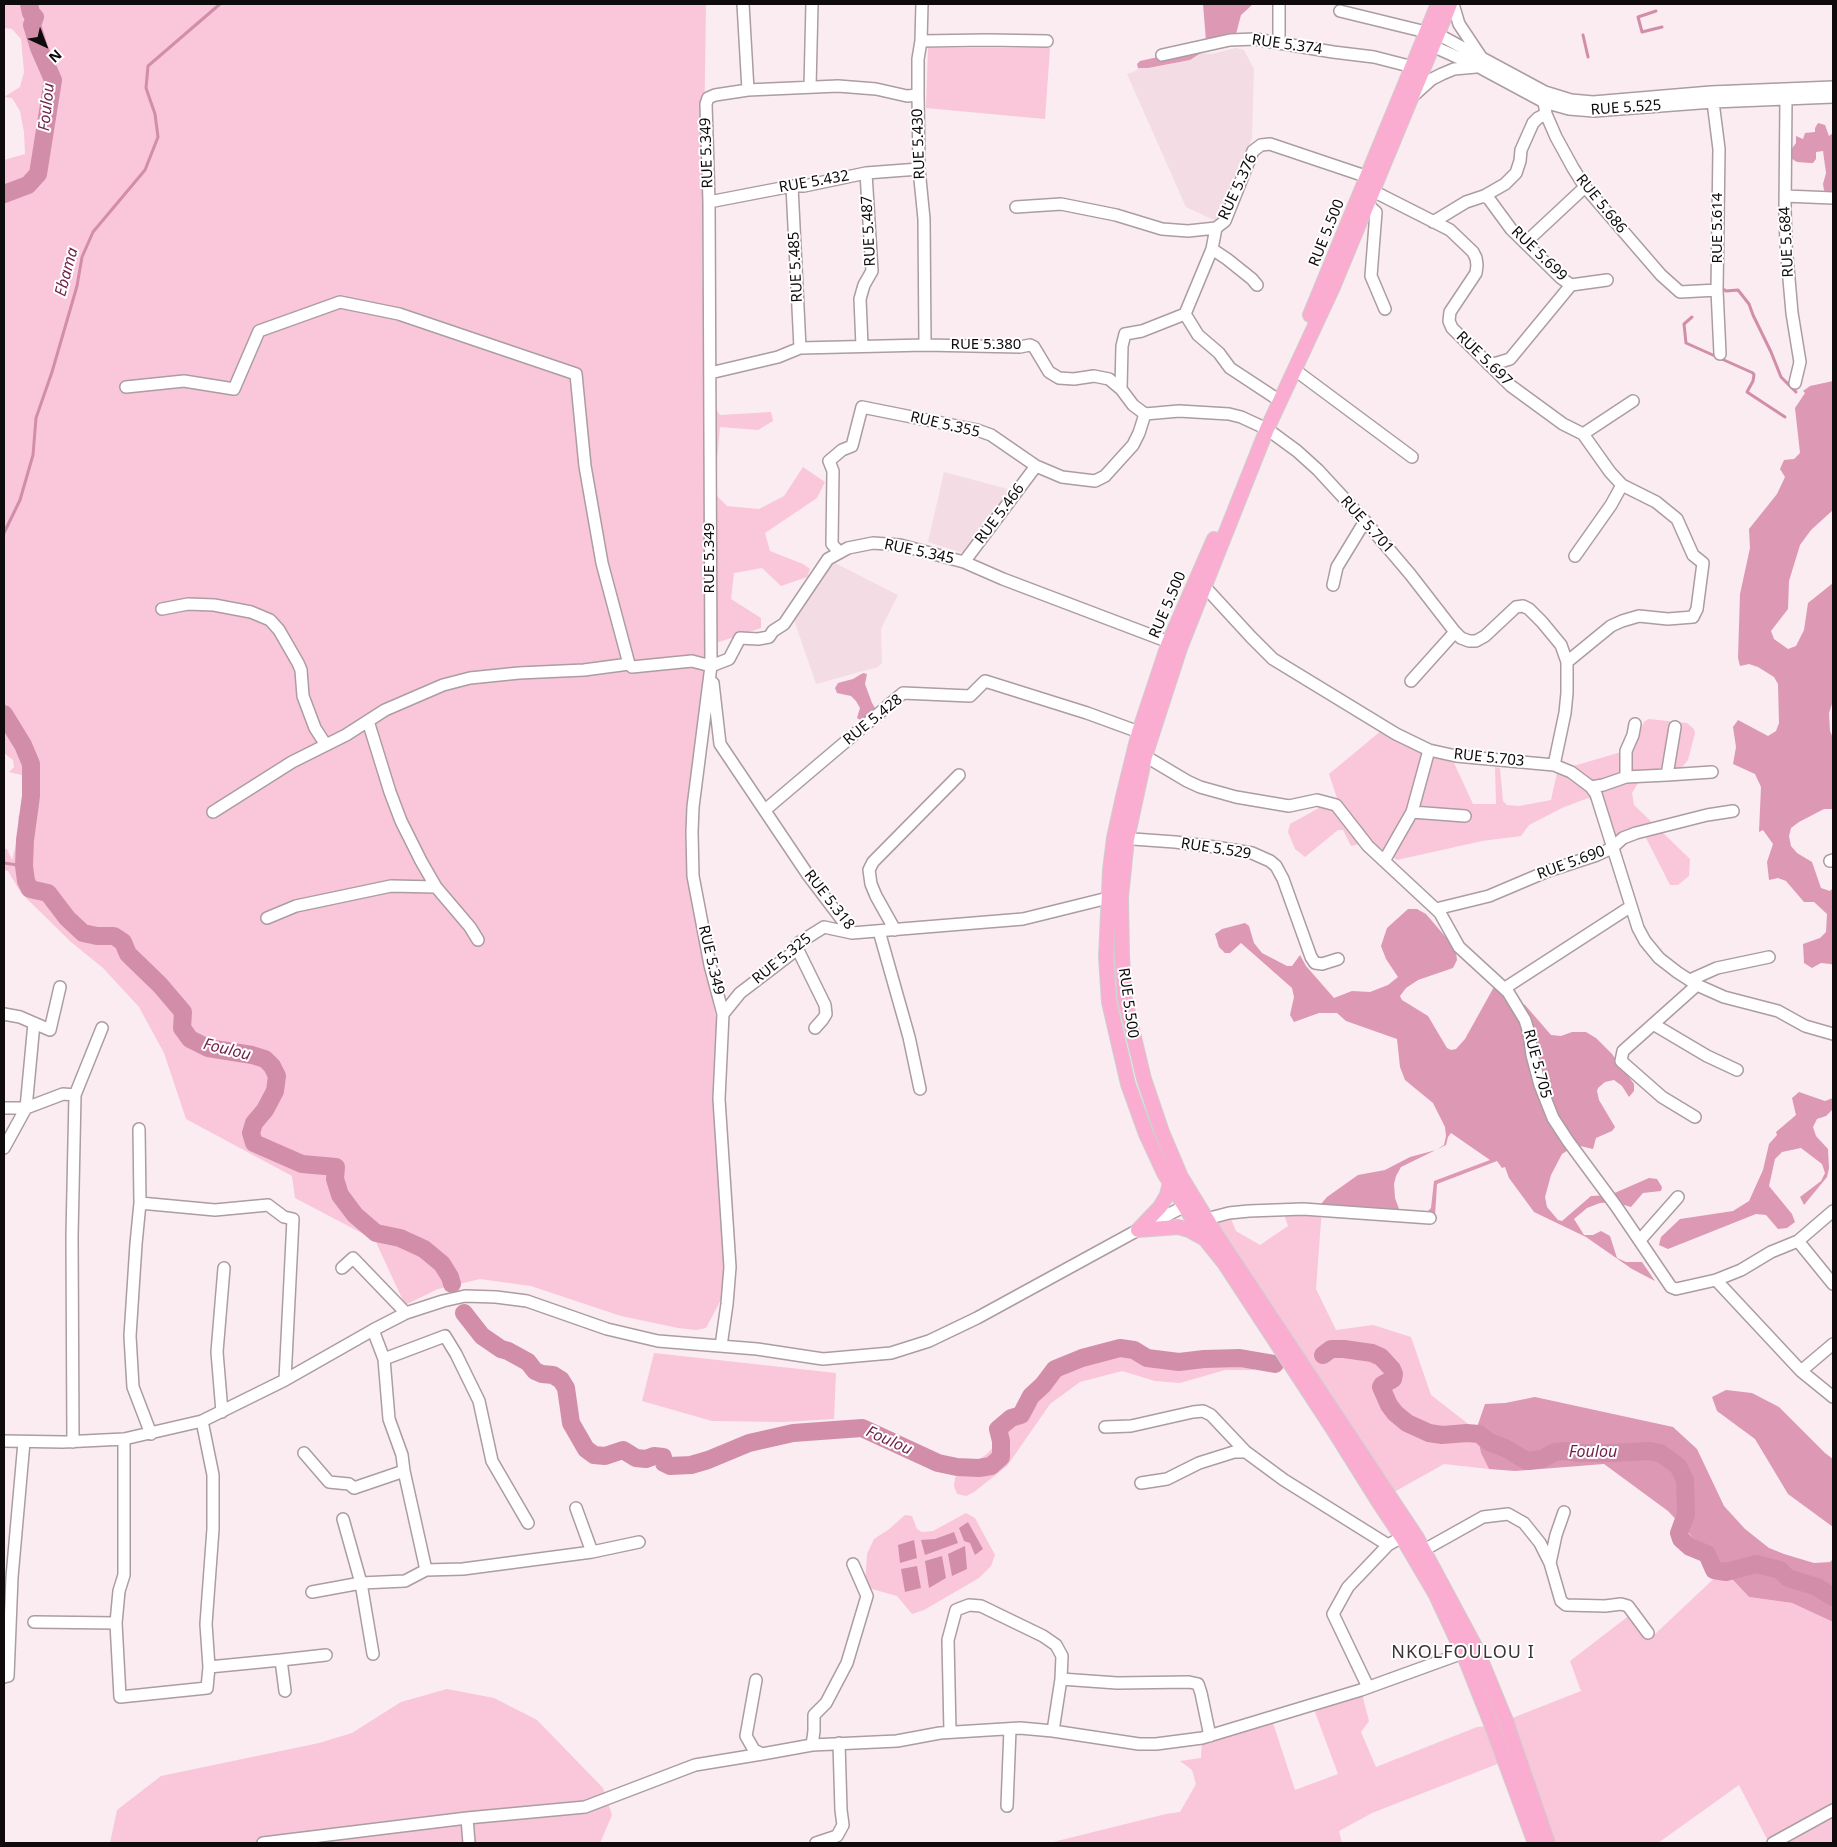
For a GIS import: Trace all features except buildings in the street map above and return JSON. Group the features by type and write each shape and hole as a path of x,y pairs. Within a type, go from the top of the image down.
{"main road":[{"name":"RUE 5.500","path":"1211,1237 1206,1219 1170,1183 1140,1119 1128,1084 1109,1002 1106,957 1121,839 1123,796 1139,732 1169,642 1264,428 1295,370 1333,287 1411,97 1438,4"},
{"name":"RUE 5.500","path":"1121,839 1145,756 1180,648 1205,587 1274,397 1324,283 1413,67 1429,37 1452,4"},
{"name":"RUE 5.500","path":"1114,898 1125,1000 1144,1079 1190,1204 1211,1237"},
{"path":"1138,1230 1160,1207 1167,1195 1170,1183"},
{"path":"1138,1230 1178,1227 1211,1237 1424,1550 1476,1648 1506,1720 1529,1808 1535,1843"},
{"path":"1211,1237 1230,1272 1402,1537 1436,1596 1529,1808 1548,1843"}],"street":[{"path":"743,4 748,90"},
{"path":"810,87 812,4"},
{"path":"918,96 918,59 921,41 922,4"},
{"path":"1279,43 1280,4"},
{"path":"1411,97 1432,79 1442,74 1454,69 1481,64 1459,24 1452,4"},
{"name":"RUE 5.525","path":"1340,11 1429,37 1481,64 1544,92 1571,100 1593,102 1711,92 1833,87"},
{"name":"RUE 5.374","path":"1162,55 1230,40 1255,39 1374,57 1413,67"},
{"path":"921,41 1047,41"},
{"name":"RUE 5.525","path":"1481,64 1544,102 1569,109 1594,111 1712,102 1833,98"},
{"name":"RUE 5.430","path":"708,98 714,95 748,90 838,86 918,96 919,169 924,220 925,345"},
{"name":"RUE 5.349","path":"708,98 706,104 709,202 711,666 692,807 693,867 710,965 724,1014"},
{"name":"RUE 5.684","path":"1786,100 1785,196 1788,280 1800,362 1795,384"},
{"name":"RUE 5.686","path":"1544,102 1546,114 1556,137 1573,168 1586,187 1660,275 1680,292 1717,290"},
{"name":"RUE 5.614","path":"1712,102 1719,149 1717,290 1720,354"},
{"path":"1433,222 1466,202 1484,196 1505,184 1516,173 1521,150 1533,123 1546,114"},
{"name":"RUE 5.376","path":"1016,207 1061,204 1116,215 1162,229 1188,232 1216,228 1225,221 1253,150 1260,145 1270,144 1368,177"},
{"name":"RUE 5.432","path":"709,202 792,186 804,186 866,173 919,169"},
{"name":"RUE 5.487","path":"862,346 860,299 864,285 872,271 866,173"},
{"name":"RUE 5.485","path":"792,186 800,348"},
{"path":"1525,243 1586,187"},
{"name":"RUE 5.699","path":"1484,196 1489,199 1511,229 1560,278 1571,285 1607,280"},
{"path":"1785,196 1833,198"},
{"path":"1370,198 1376,212 1370,276 1385,310"},
{"name":"RUE 5.697","path":"1370,198 1450,230 1473,252 1476,258 1476,273 1450,312 1449,321 1452,328 1511,386 1563,424 1583,434 1610,472 1622,485 1656,502 1677,519 1693,555 1703,563 1698,609 1692,617 1639,616 1622,621 1611,626 1567,662"},
{"path":"1121,389 1122,346 1125,334 1142,330 1185,314 1212,249 1216,228"},
{"path":"1212,249 1257,285"},
{"path":"1488,364 1510,359 1571,285"},
{"path":"126,388 184,380 234,389 259,331 340,302 399,314 576,374 585,466 602,562 629,664"},
{"path":"1185,314 1198,335 1219,353 1230,368 1274,397"},
{"name":"RUE 5.380","path":"710,373 761,361 800,348 925,345 1020,347 1030,345 1034,347 1049,372 1059,378 1074,379 1094,376 1109,379 1121,389 1133,405 1145,414"},
{"path":"1295,370 1412,457"},
{"path":"1583,434 1633,401"},
{"name":"RUE 5.355","path":"838,552 832,544 833,472 829,461 842,450 852,446 862,407 977,430 991,435 1036,466 1062,476 1095,481 1105,476 1133,446 1145,414"},
{"path":"1145,414 1179,411 1229,414 1264,428"},
{"name":"RUE 5.701","path":"1264,428 1297,451 1365,522 1410,574 1455,632"},
{"name":"RUE 5.466","path":"964,562 1036,466"},
{"path":"1575,556 1611,505 1622,485"},
{"path":"1333,585 1337,567 1365,522"},
{"name":"RUE 5.345","path":"838,552 873,543 900,545 964,562 1003,579 1169,642"},
{"path":"213,812 292,762 368,722 385,710 443,685 470,678 519,673 584,670 629,664 632,667 692,661 711,666 729,659 740,638 769,636 784,624 828,560 838,552"},
{"name":"RUE 5.703","path":"1205,587 1274,659 1396,734 1429,750 1456,756 1554,764 1571,772 1591,786"},
{"path":"162,608 188,604 214,605 251,612 270,620 279,630 298,663 301,670 303,696 315,728 326,745"},
{"path":"1412,680 1455,632 1469,642 1476,641 1485,636 1516,607 1523,606 1529,610 1561,645 1567,662 1568,693 1566,713 1554,764"},
{"name":"RUE 5.318","path":"711,666 720,744 808,875 852,933 1023,920 1114,898"},
{"name":"RUE 5.428","path":"765,810 903,694 970,696 985,681 1087,713 1139,732"},
{"path":"368,722 401,820 436,887 470,927 478,940"},
{"path":"1626,777 1626,751 1634,735 1635,724"},
{"path":"1667,775 1675,727"},
{"path":"1384,860 1412,812 1429,750"},
{"name":"RUE 5.705","path":"1145,756 1193,784 1236,797 1289,806 1318,800 1336,805 1368,846 1440,913 1460,947 1505,988 1525,1020 1540,1085 1553,1118 1671,1287 1676,1289 1716,1280 1741,1270 1771,1252 1798,1241 1833,1211"},
{"path":"1712,772 1626,777 1591,786 1596,794 1638,928 1659,958 1694,982 1724,997 1778,1011 1805,1026 1833,1034"},
{"path":"895,930 876,896 871,884 869,870 873,862 959,775"},
{"name":"RUE 5.690","path":"1436,909 1489,896 1548,871 1597,855 1612,848 1623,838 1636,833 1707,815 1733,811"},
{"path":"1412,812 1466,816"},
{"name":"RUE 5.529","path":"1121,839 1175,842 1216,847 1252,853 1270,861 1276,866 1283,878 1311,957 1315,963 1322,964 1338,959"},
{"path":"267,918 296,906 391,886 436,887"},
{"path":"1505,988 1630,907"},
{"name":"RUE 5.325","path":"724,1014 740,993 790,954 796,946 824,927 852,933"},
{"path":"879,931 909,1037 920,1089"},
{"path":"796,946 825,1005 826,1014 815,1028"},
{"path":"1695,1117 1662,1097 1621,1061 1623,1051 1653,1024 1694,982 1717,968 1770,957"},
{"path":"4,1014 50,1030 60,986"},
{"path":"721,1346 730,1267 719,1099 724,1014"},
{"path":"4,1148 26,1108 34,1023"},
{"path":"1653,1024 1707,1056 1737,1070"},
{"path":"73,1442 72,1236 75,1095 102,1028"},
{"path":"4,1108 26,1108 63,1094 75,1095"},
{"path":"139,1129 140,1203 130,1336 133,1387 151,1434"},
{"path":"1640,1240 1678,1198"},
{"path":"140,1203 215,1210 268,1205 284,1217 293,1219 286,1380"},
{"path":"4,1441 73,1442 124,1440 202,1420 286,1380 406,1313 465,1296 527,1301 607,1329 658,1342 757,1349 823,1359 891,1353 928,1341 977,1318 1138,1230 1190,1204"},
{"path":"1206,1219 1243,1212 1303,1209 1430,1218"},
{"path":"1798,1241 1833,1284"},
{"path":"342,1268 353,1258 406,1313"},
{"path":"222,1412 217,1352 224,1268"},
{"path":"1716,1280 1802,1371 1833,1396"},
{"path":"373,1330 384,1359 389,1419 402,1455 426,1570"},
{"path":"384,1359 445,1336 479,1401 492,1461 528,1523"},
{"path":"1802,1371 1833,1344"},
{"path":"1105,1427 1130,1426 1203,1411 1210,1415 1246,1452 1284,1480 1388,1545"},
{"path":"124,1440 124,1575 119,1591 116,1623 120,1697 207,1688 209,1667 206,1624 212,1530 213,1475 202,1420"},
{"path":"4,1677 8,1676 12,1577 24,1442"},
{"path":"1141,1483 1167,1479 1199,1463 1234,1452 1246,1452"},
{"path":"304,1453 329,1482 349,1484 354,1488 404,1471"},
{"path":"576,1508 592,1552"},
{"path":"1550,1563 1556,1535 1564,1512"},
{"path":"1424,1550 1483,1517 1508,1514 1517,1518 1540,1543 1550,1563 1560,1592 1561,1601 1566,1605 1605,1606 1621,1604 1628,1606 1648,1633"},
{"path":"343,1519 361,1583 373,1654"},
{"path":"1368,1687 1333,1614 1348,1587 1388,1545 1402,1537"},
{"path":"312,1592 361,1583 405,1581 426,1570 463,1568 592,1552 639,1542"},
{"path":"812,1745 814,1715 826,1703 847,1663 867,1596 853,1564"},
{"path":"950,1732 948,1640 956,1610 968,1605 981,1606 1043,1636 1056,1645 1062,1656 1061,1679 1053,1730"},
{"path":"34,1622 116,1623"},
{"path":"263,1843 307,1841 467,1818 585,1807 695,1765 812,1745 897,1741 950,1732 1010,1729 1053,1730 1139,1744 1156,1744 1202,1738 1368,1687 1463,1654"},
{"path":"209,1667 326,1655"},
{"path":"281,1660 285,1691"},
{"path":"1061,1679 1117,1683 1189,1682 1198,1684 1202,1693 1210,1736"},
{"path":"756,1680 746,1736 754,1750 762,1754"},
{"path":"1008,1806 1010,1729"},
{"path":"816,1843 836,1836 843,1825 839,1743"},
{"path":"1773,1843 1833,1810"},
{"path":"467,1818 469,1843"}],"shaded area":[{"path":"4,4 706,4 702,274 715,408 720,415 771,412 773,421 758,430 720,427 714,493 727,506 759,509 784,496 803,467 825,482 817,498 765,533 770,551 803,564 810,569 807,577 781,586 762,568 734,573 731,599 761,618 761,628 716,643 709,650 691,882 716,1018 724,1286 723,1296 706,1328 696,1330 678,1328 621,1316 531,1286 480,1279 438,1289 405,1305 375,1240 295,1198 292,1176 186,1119 164,1053 139,1007 103,968 71,942 21,893 8,871 4,870 4,849 7,849 12,860 20,828 18,817 25,806 26,776 9,772 14,767 13,760 4,753 4,160 25,154 24,132 20,111 12,98 4,97 20,87 24,72 21,39 12,29 4,28"},
{"path":"1203,4 1253,4 1241,15 1235,38 1206,41"},
{"path":"928,48 1050,48 1045,119 926,108"},
{"path":"1236,48 1244,50 1254,69 1252,138 1220,223 1186,207 1127,74 1136,71 1138,68 1148,68 1190,60 1201,53 1212,54"},
{"path":"1194,49 1201,53 1190,60 1148,68 1138,68 1137,64 1140,61"},
{"path":"1818,123 1825,125 1829,136 1833,133 1833,195 1827,194 1824,190 1823,184 1826,173 1823,151 1816,152 1816,159 1813,163 1797,162 1790,156 1790,151 1796,143 1796,136 1803,139 1805,133 1815,132"},
{"path":"1833,381 1833,510 1811,530 1800,545 1789,581 1788,609 1771,631 1774,639 1788,649 1796,646 1804,630 1808,603 1833,583 1833,701 1829,713 1830,731 1833,738 1833,809 1824,809 1799,822 1791,828 1789,836 1791,846 1797,853 1812,862 1821,888 1830,891 1833,888 1833,966 1821,963 1812,968 1804,963 1803,944 1820,938 1826,932 1827,914 1814,902 1804,902 1786,881 1778,878 1769,880 1767,862 1773,844 1763,830 1759,832 1761,787 1755,774 1733,764 1736,747 1733,727 1738,720 1768,736 1776,731 1779,723 1778,684 1774,677 1749,664 1740,666 1738,658 1740,594 1750,548 1749,529 1777,494 1785,477 1780,469 1784,460 1794,459 1800,453 1795,408 1805,393 1803,391 1810,386"},
{"path":"944,472 1011,490 973,549 963,553 928,542"},
{"path":"825,558 898,595 881,629 882,663 878,667 816,684 792,614"},
{"path":"863,673 867,674 865,684 878,713 862,721 857,718 860,708 856,701 851,696 837,693 835,688 838,683 853,679"},
{"path":"1649,719 1687,723 1694,729 1695,733 1688,760 1679,771 1642,776 1632,793 1634,805 1690,859 1689,876 1678,885 1670,885 1645,836 1616,841 1592,801 1588,798 1562,808 1529,825 1521,836 1482,841 1397,860 1371,841 1351,846 1343,830 1338,830 1305,857 1295,849 1288,832 1290,824 1337,798 1329,774 1382,730 1406,744 1454,763 1473,804 1496,804 1495,767 1500,768 1503,801 1507,805 1519,806 1551,800 1557,773 1560,770 1628,750 1645,721"},
{"path":"1408,909 1417,909 1426,914 1456,952 1457,960 1453,968 1418,980 1406,988 1400,996 1402,1000 1428,1016 1447,1048 1451,1050 1456,1049 1465,1039 1495,985 1513,1000 1525,1005 1551,1035 1561,1036 1572,1032 1586,1032 1596,1038 1612,1054 1634,1084 1634,1091 1629,1097 1622,1086 1614,1080 1605,1082 1598,1088 1599,1100 1615,1127 1612,1131 1596,1138 1593,1149 1576,1145 1562,1154 1551,1175 1545,1197 1547,1207 1558,1220 1562,1221 1591,1196 1610,1195 1649,1178 1657,1179 1662,1187 1661,1191 1643,1193 1631,1207 1614,1202 1600,1203 1587,1208 1574,1219 1584,1235 1593,1235 1601,1231 1610,1236 1617,1258 1626,1262 1642,1262 1655,1281 1632,1269 1586,1237 1534,1212 1509,1178 1505,1167 1502,1168 1497,1161 1437,1184 1435,1216 1324,1208 1321,1204 1327,1197 1358,1175 1385,1170 1410,1157 1435,1150 1401,1167 1394,1184 1395,1198 1399,1209 1428,1211 1431,1208 1434,1181 1490,1160 1451,1133 1446,1145 1437,1149 1444,1145 1445,1127 1433,1103 1405,1080 1400,1067 1397,1039 1346,1021 1337,1013 1319,1013 1294,1022 1290,1015 1294,997 1292,988 1241,943 1230,953 1225,953 1219,947 1215,934 1222,929 1245,923 1249,926 1254,943 1262,953 1287,966 1292,966 1300,955 1306,966 1334,998 1352,991 1370,992 1388,985 1398,977 1386,959 1381,946 1387,928"},
{"path":"1799,1092 1825,1101 1833,1098 1833,1109 1826,1116 1817,1119 1813,1127 1816,1136 1828,1149 1829,1168 1827,1177 1804,1205 1800,1197 1821,1181 1825,1173 1822,1164 1801,1148 1782,1152 1775,1159 1769,1186 1792,1214 1795,1222 1787,1228 1778,1229 1766,1215 1756,1214 1668,1249 1659,1245 1661,1237 1680,1219 1733,1211 1749,1201 1763,1170 1769,1144 1777,1135 1776,1132 1796,1115 1792,1098"},
{"path":"1282,1208 1322,1208 1316,1289 1336,1330 1373,1325 1411,1337 1431,1395 1476,1430 1481,1453 1489,1469 1444,1464 1378,1501 1206,1220 1229,1214 1236,1231 1260,1245 1288,1226"},
{"path":"1105,1344 1133,1351 1174,1354 1245,1352 1252,1353 1258,1360 1254,1370 1225,1370 1180,1383 1155,1381 1122,1371 1080,1382 1050,1404 1007,1466 974,1492 966,1496 957,1494 954,1486 955,1478 960,1472 987,1454 998,1442 1029,1386 1046,1369 1074,1353"},
{"path":"654,1353 836,1373 834,1419 784,1422 712,1421 642,1401"},
{"path":"1726,1390 1752,1393 1779,1407 1833,1459 1833,1527 1788,1494 1755,1439 1717,1411 1712,1397"},
{"path":"1535,1397 1673,1427 1697,1449 1724,1506 1745,1529 1769,1548 1784,1554 1814,1563 1830,1562 1833,1559 1833,1622 1792,1603 1749,1597 1668,1511 1604,1464 1515,1471 1489,1469 1481,1453 1476,1430 1485,1404 1505,1403"},
{"path":"966,1513 975,1518 995,1555 991,1566 979,1578 924,1610 912,1614 897,1596 865,1587 867,1554 874,1539 905,1515 912,1516 917,1529 922,1532 933,1531"},
{"path":"968,1522 983,1549 975,1555 970,1543 964,1541 959,1528"},
{"path":"954,1532 958,1543 925,1555 921,1540 935,1539"},
{"path":"914,1540 917,1558 900,1563 898,1545"},
{"path":"965,1546 967,1569 952,1576 948,1554"},
{"path":"942,1556 946,1578 929,1588 925,1561"},
{"path":"917,1566 921,1588 905,1592 901,1569"},
{"path":"1723,1570 1749,1597 1792,1603 1833,1622 1833,1843 1769,1843 1739,1785 1658,1843 1535,1843 1505,1761 1372,1813 1339,1831 1342,1843 1049,1843 1180,1812 1196,1784 1192,1770 1180,1761 1201,1758 1202,1738 1271,1717 1295,1790 1338,1774 1312,1704 1361,1690 1369,1721 1361,1732 1376,1767 1477,1727 1492,1726 1581,1691 1570,1661 1639,1608 1653,1636"},
{"path":"447,1689 494,1698 537,1720 603,1788 612,1815 600,1843 110,1843 117,1810 161,1776 319,1743 352,1733 401,1702"}],"waterway":[{"name":"Foulou","path":"4,194 28,185 38,174 53,80 39,48 32,25 35,17 31,13 29,4"},
{"name":"Ebama","path":"4,533 20,500 33,455 36,418 52,372 77,286 82,257 93,232 145,170 158,137 155,114 146,88 148,66 220,4"},
{"path":"1656,11 1638,17 1642,32 1662,27"},
{"path":"1583,35 1588,57"},
{"path":"1720,287 1726,291 1738,290 1749,304 1781,377 1796,392"},
{"path":"1692,317 1684,324 1686,343 1753,373 1753,381 1747,392 1785,417"},
{"name":"Foulou","path":"4,714 23,745 31,764 31,796 25,840 24,866 26,881 30,889 48,893 67,918 83,933 97,936 114,936 123,942 128,954 160,985 183,1012 182,1028 190,1039 208,1048 265,1059 272,1066 277,1076 275,1091 265,1110 254,1123 251,1133 254,1143 302,1164 336,1167 335,1179 340,1195 355,1215 376,1233 400,1238 424,1249 442,1264 452,1284"},
{"path":"4,863 24,866"},
{"name":"Foulou","path":"464,1313 482,1336 501,1349 528,1362 535,1371 553,1375 561,1380 566,1388 571,1423 586,1449 594,1455 605,1456 623,1450 636,1458 663,1457 664,1463 670,1466 691,1465 749,1443 793,1433 862,1428 938,1463 957,1467 979,1468 991,1466 1001,1457 1001,1441 998,1429 1011,1418 1021,1415 1031,1396 1043,1385 1055,1369 1082,1358 1120,1348 1134,1350 1147,1358 1179,1362 1240,1358 1275,1364"},
{"name":"Foulou","path":"1323,1355 1331,1349 1344,1349 1372,1353 1381,1357 1394,1374 1393,1379 1381,1387 1389,1405 1407,1423 1429,1433 1442,1435 1479,1434 1489,1442 1505,1448 1527,1461 1542,1459 1555,1452 1567,1451 1579,1453 1648,1451 1660,1453 1678,1466 1685,1480 1686,1514 1679,1533 1681,1539 1690,1547 1707,1554 1714,1570 1726,1572 1756,1564 1780,1570 1788,1578 1817,1587 1833,1597"}],"district":[{"name":"NKOLFOULOU I","path":"1463,1653"}]}
